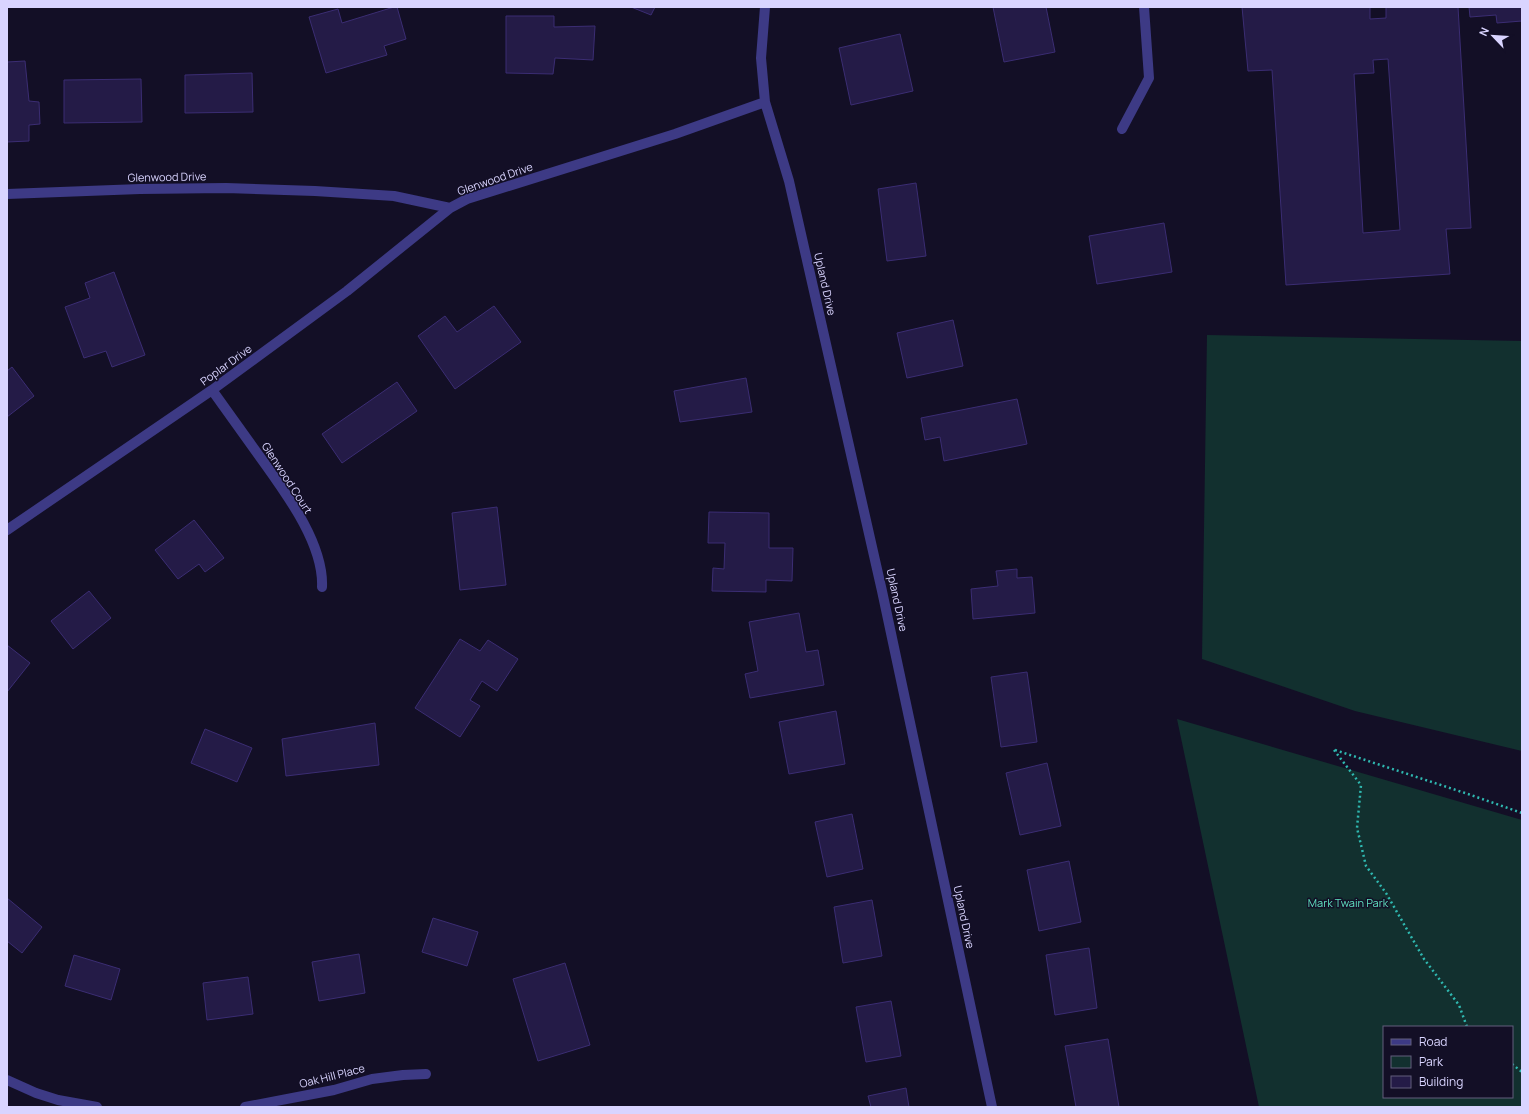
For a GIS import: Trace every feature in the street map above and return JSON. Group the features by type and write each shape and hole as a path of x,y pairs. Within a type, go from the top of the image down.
{"street":[{"path":"765,7 761,58 765,102"},
{"path":"1122,130 1148,78 1144,7"},
{"name":"Glenwood Drive","path":"7,194 140,189 256,189 394,196 450,208 467,199 674,134 765,102"},
{"name":"Upland Drive","path":"765,102 789,181 882,591 992,1107"},
{"name":"Poplar Drive","path":"7,530 212,390 347,291 450,208"},
{"name":"Glenwood Court","path":"212,390 287,496 308,533 320,565 322,587"},
{"name":"Oak Hill Place","path":"245,1107 334,1090 372,1079 426,1074"},
{"path":"7,1080 36,1093 58,1100 97,1107"}],"path":[{"path":"1467,1026 1459,1005 1424,959 1386,893 1366,866 1357,828 1361,784 1334,750 1522,813"},
{"path":"1513,1065 1522,1072"}],"green space":[{"path":"1207,335 1522,341 1522,751 1355,711 1202,659"},
{"name":"Mark Twain Park","path":"1177,719 1522,820 1522,1107 1259,1107"}],"building":[{"path":"397,7 406,39 384,46 387,55 326,73 309,17 338,9 342,23"},
{"path":"631,7 655,7 651,15"},
{"path":"993,7 1046,7 1055,52 1004,62"},
{"path":"1242,7 1370,7 1370,19 1386,18 1386,7 1458,7 1471,228 1446,229 1450,274 1286,285 1272,70 1248,71","holes":["1388,59 1400,230 1363,233 1354,74 1374,73 1373,60"]},
{"path":"1469,7 1522,7 1522,21 1497,23 1496,15 1470,17"},
{"path":"506,16 554,16 554,27 595,26 593,60 555,58 553,74 506,73"},
{"path":"900,34 913,91 851,105 839,48"},
{"path":"25,61 29,101 39,102 40,124 29,125 29,141 7,142 7,62"},
{"path":"252,73 253,112 185,113 185,75"},
{"path":"141,79 142,122 64,123 64,80"},
{"path":"916,183 926,256 887,261 878,189"},
{"path":"1164,223 1172,272 1097,284 1089,236"},
{"path":"114,272 145,355 112,367 106,351 84,358 65,307 90,298 85,283"},
{"path":"494,306 521,342 455,389 418,336 445,316 457,332"},
{"path":"953,320 963,366 907,378 897,333"},
{"path":"12,367 34,396 7,417 7,371"},
{"path":"746,378 752,412 680,422 674,391"},
{"path":"397,382 417,411 342,463 322,434"},
{"path":"1017,399 1027,444 944,461 940,437 925,440 921,418"},
{"path":"497,507 506,585 460,590 452,513"},
{"path":"709,512 769,513 769,548 793,548 792,581 766,580 766,592 712,591 713,568 724,569 725,543 708,543"},
{"path":"194,520 224,558 205,572 199,564 178,579 155,550"},
{"path":"1017,569 1017,578 1032,577 1035,613 973,619 971,589 998,586 996,571"},
{"path":"89,591 111,618 73,649 51,621"},
{"path":"799,613 806,652 818,650 824,685 750,698 745,674 758,671 749,622"},
{"path":"460,639 480,651 488,640 518,659 497,691 482,681 470,700 480,706 460,737 415,708"},
{"path":"7,645 30,663 7,692"},
{"path":"1027,672 1037,742 1001,747 991,677"},
{"path":"836,711 845,764 789,774 779,722"},
{"path":"375,723 379,765 286,776 282,739"},
{"path":"205,729 252,748 237,782 191,763"},
{"path":"1047,763 1061,826 1020,835 1006,773"},
{"path":"852,814 863,869 827,877 815,822"},
{"path":"1069,861 1081,922 1039,931 1027,870"},
{"path":"7,898 42,927 22,953 7,941"},
{"path":"872,900 882,956 843,963 834,907"},
{"path":"433,918 478,932 467,966 422,952"},
{"path":"1089,948 1097,1008 1055,1015 1046,955"},
{"path":"359,954 365,993 319,1001 312,962"},
{"path":"74,955 120,969 111,1000 65,986"},
{"path":"565,963 590,1045 538,1061 513,979"},
{"path":"248,977 253,1014 207,1020 203,983"},
{"path":"891,1001 901,1056 866,1062 856,1007"},
{"path":"1108,1039 1119,1107 1076,1107 1065,1046"},
{"path":"906,1088 909,1107 871,1107 868,1096"}]}
